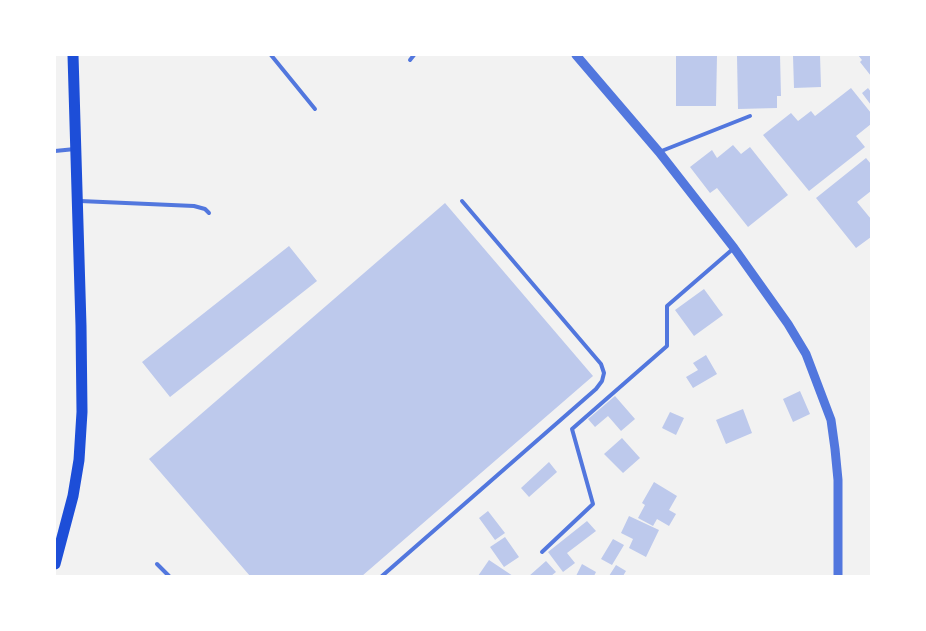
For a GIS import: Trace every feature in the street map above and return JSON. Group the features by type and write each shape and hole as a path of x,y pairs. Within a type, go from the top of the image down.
{"main road":[{"path":"55,564 73,496 80,445 82,394 73,55"}],"street":[{"path":"576,55 659,152 734,248 788,324 806,354 831,420 838,480 838,576"}],"lane":[{"path":"271,55 315,109"},
{"path":"410,60 414,55"},
{"path":"659,152 750,116"},
{"path":"55,151 76,149"},
{"path":"78,201 194,206 205,209 209,213"},
{"path":"382,576 596,388 602,381 604,373 602,364 462,201"},
{"path":"542,552 593,504 572,429 667,346 667,306 734,248"},
{"path":"157,564 168,576"}],"building":[{"path":"780,55 781,96 777,96 777,108 738,109 737,56"},
{"path":"820,55 821,87 794,88 793,56"},
{"path":"858,55 871,55 871,76 860,62 862,60"},
{"path":"676,56 717,56 716,106 676,106"},
{"path":"851,88 871,113 871,124 856,136 865,147 809,191 763,135 791,113 798,121 811,111 815,116"},
{"path":"868,88 871,92 871,105 862,93"},
{"path":"733,145 741,154 750,147 788,195 748,227 717,188 710,193 690,167 712,150 717,158"},
{"path":"866,158 871,164 871,191 857,202 871,219 871,237 856,248 816,198"},
{"path":"445,203 593,376 362,576 250,576 149,459"},
{"path":"289,246 317,281 170,397 142,362"},
{"path":"704,289 723,315 694,336 675,310"},
{"path":"706,355 717,374 693,388 686,377 698,370 693,363"},
{"path":"800,391 810,414 793,422 783,399"},
{"path":"615,396 635,419 621,431 608,416 595,427 588,419"},
{"path":"743,409 752,433 726,444 716,420"},
{"path":"670,412 684,418 676,435 662,428"},
{"path":"622,438 640,458 623,473 604,454"},
{"path":"549,462 557,472 529,497 521,488"},
{"path":"654,482 677,496 669,510 676,514 669,526 657,519 653,526 638,518 645,505 642,503"},
{"path":"488,511 505,533 495,540 479,518"},
{"path":"629,516 659,530 646,557 629,548 633,539 621,533"},
{"path":"587,521 596,531 567,553 575,563 563,572 548,552"},
{"path":"505,537 519,557 504,567 490,547"},
{"path":"613,539 624,545 612,565 601,559"},
{"path":"489,560 513,576 478,576"},
{"path":"546,561 556,572 551,576 529,576"},
{"path":"582,564 596,572 594,576 576,576"},
{"path":"616,565 626,571 623,576 609,576"}]}
